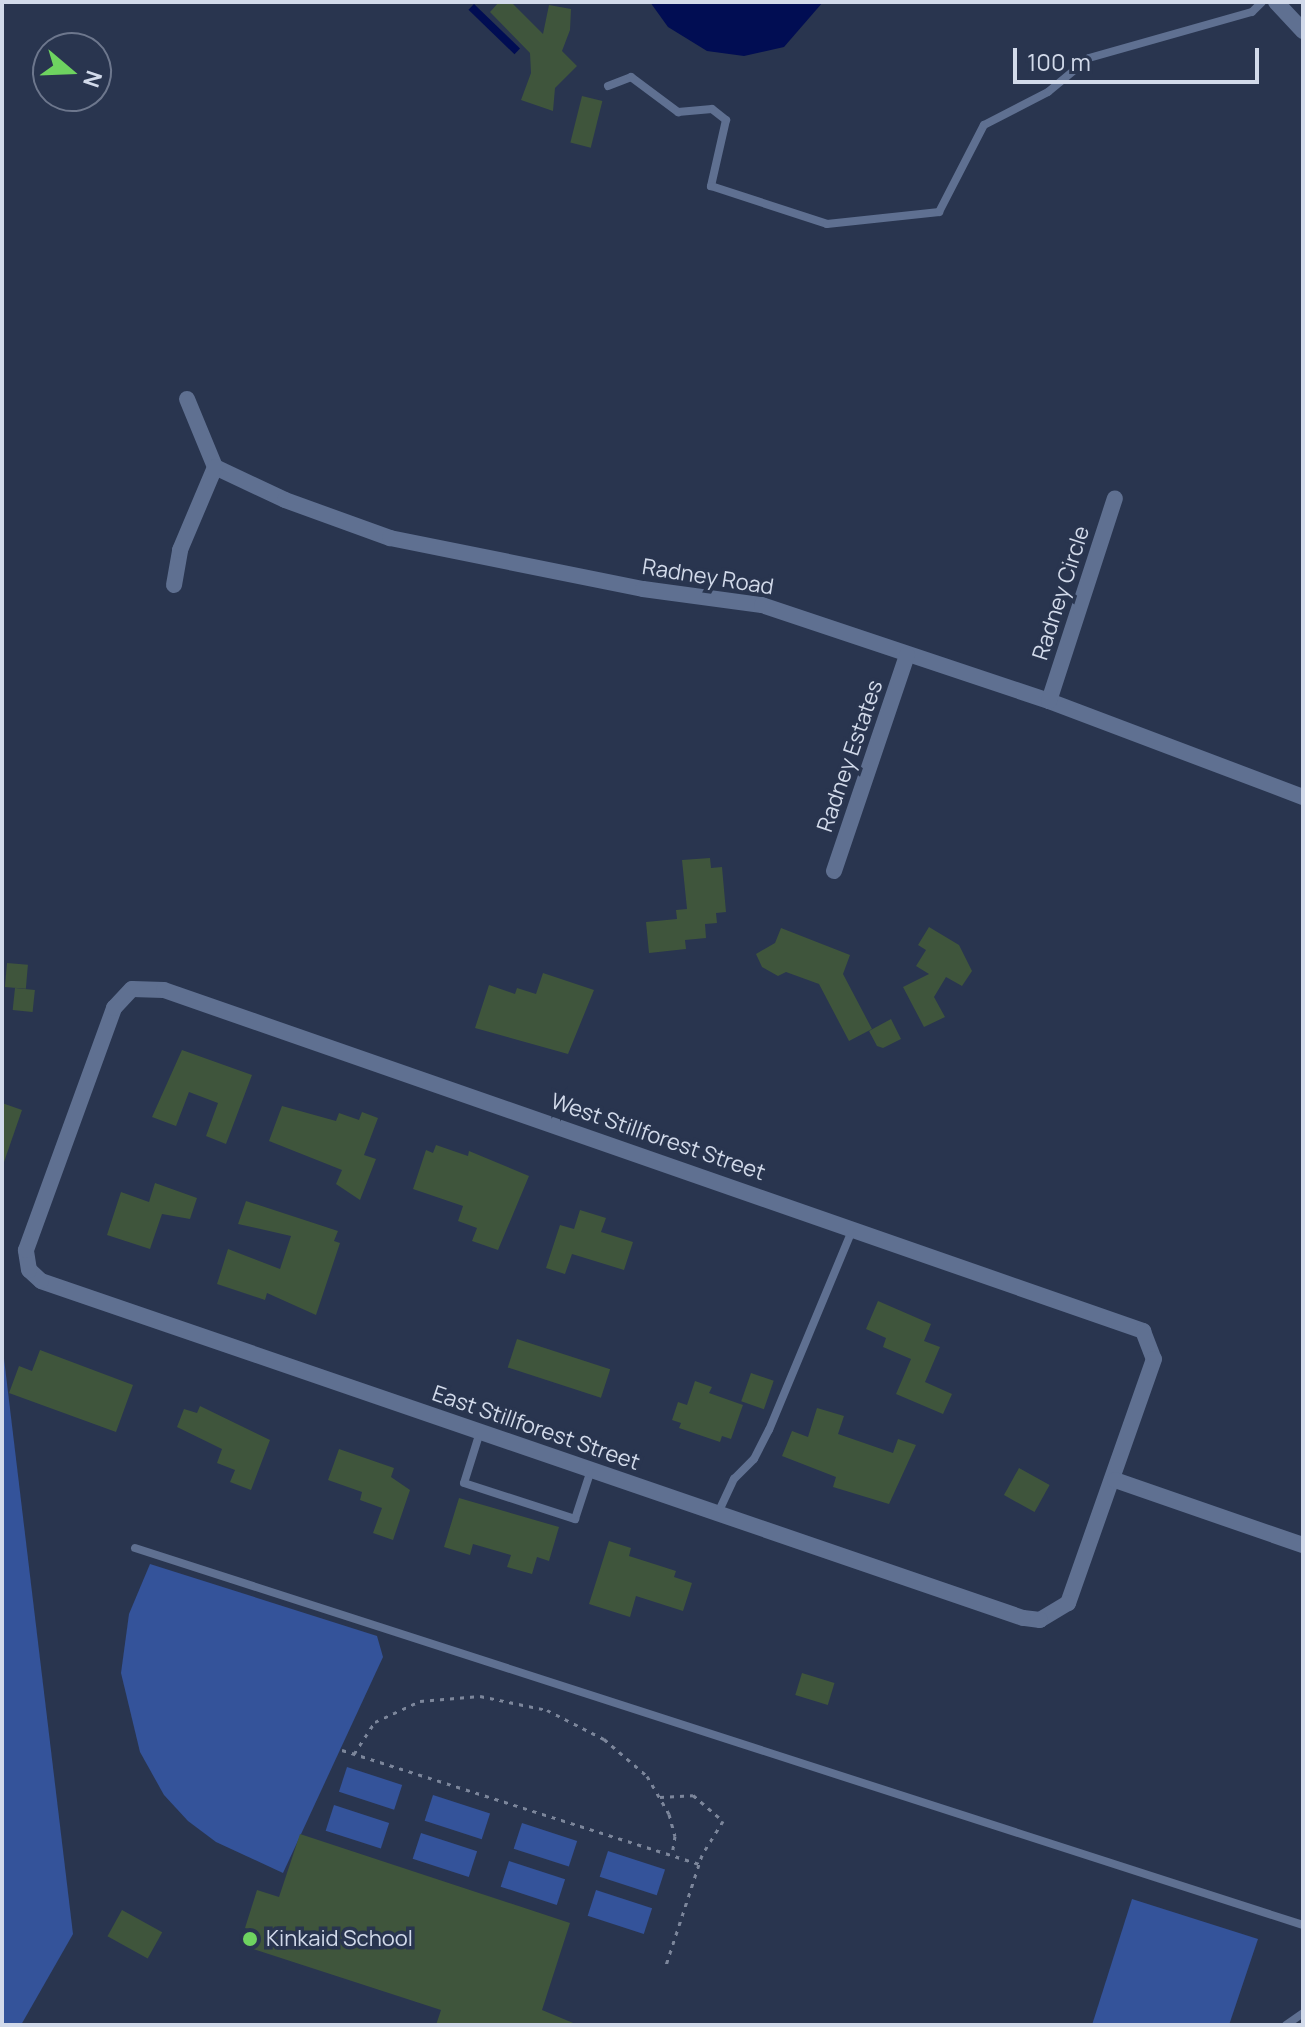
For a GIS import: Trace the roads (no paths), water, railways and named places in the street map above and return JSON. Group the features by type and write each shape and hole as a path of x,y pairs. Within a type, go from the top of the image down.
{"street":[{"path":"1276,2 1303,31"},
{"path":"174,585 180,550 215,467 187,399"},
{"name":"Radney Road","path":"215,467 285,500 390,538 643,589 762,605 1049,701 1303,797"},
{"name":"Radney Circle","path":"1049,701 1115,498"},
{"name":"Radney Estates","path":"834,871 907,655"},
{"name":"West Stillforest Street","path":"77,1107 114,1008 132,989 164,990 853,1227 1143,1331 1154,1359 1115,1480"},
{"name":"East Stillforest Street","path":"77,1107 26,1250 29,1270 41,1281 1040,1620 1068,1603 1115,1480"},
{"path":"1115,1480 1303,1545"}],"lane":[{"path":"608,86 631,77 678,112 712,109 726,120 711,186 827,224 939,212 984,125 1048,92 1089,58 1252,12 1262,2"},
{"path":"718,1513 734,1479 754,1459 769,1430 853,1227"},
{"path":"480,1432 464,1483 575,1519 591,1470"},
{"path":"135,1548 1303,1925"},
{"path":"1286,2025 1303,2013"}],"place":[{"name":"Kinkaid School","path":"250,1939"}]}
